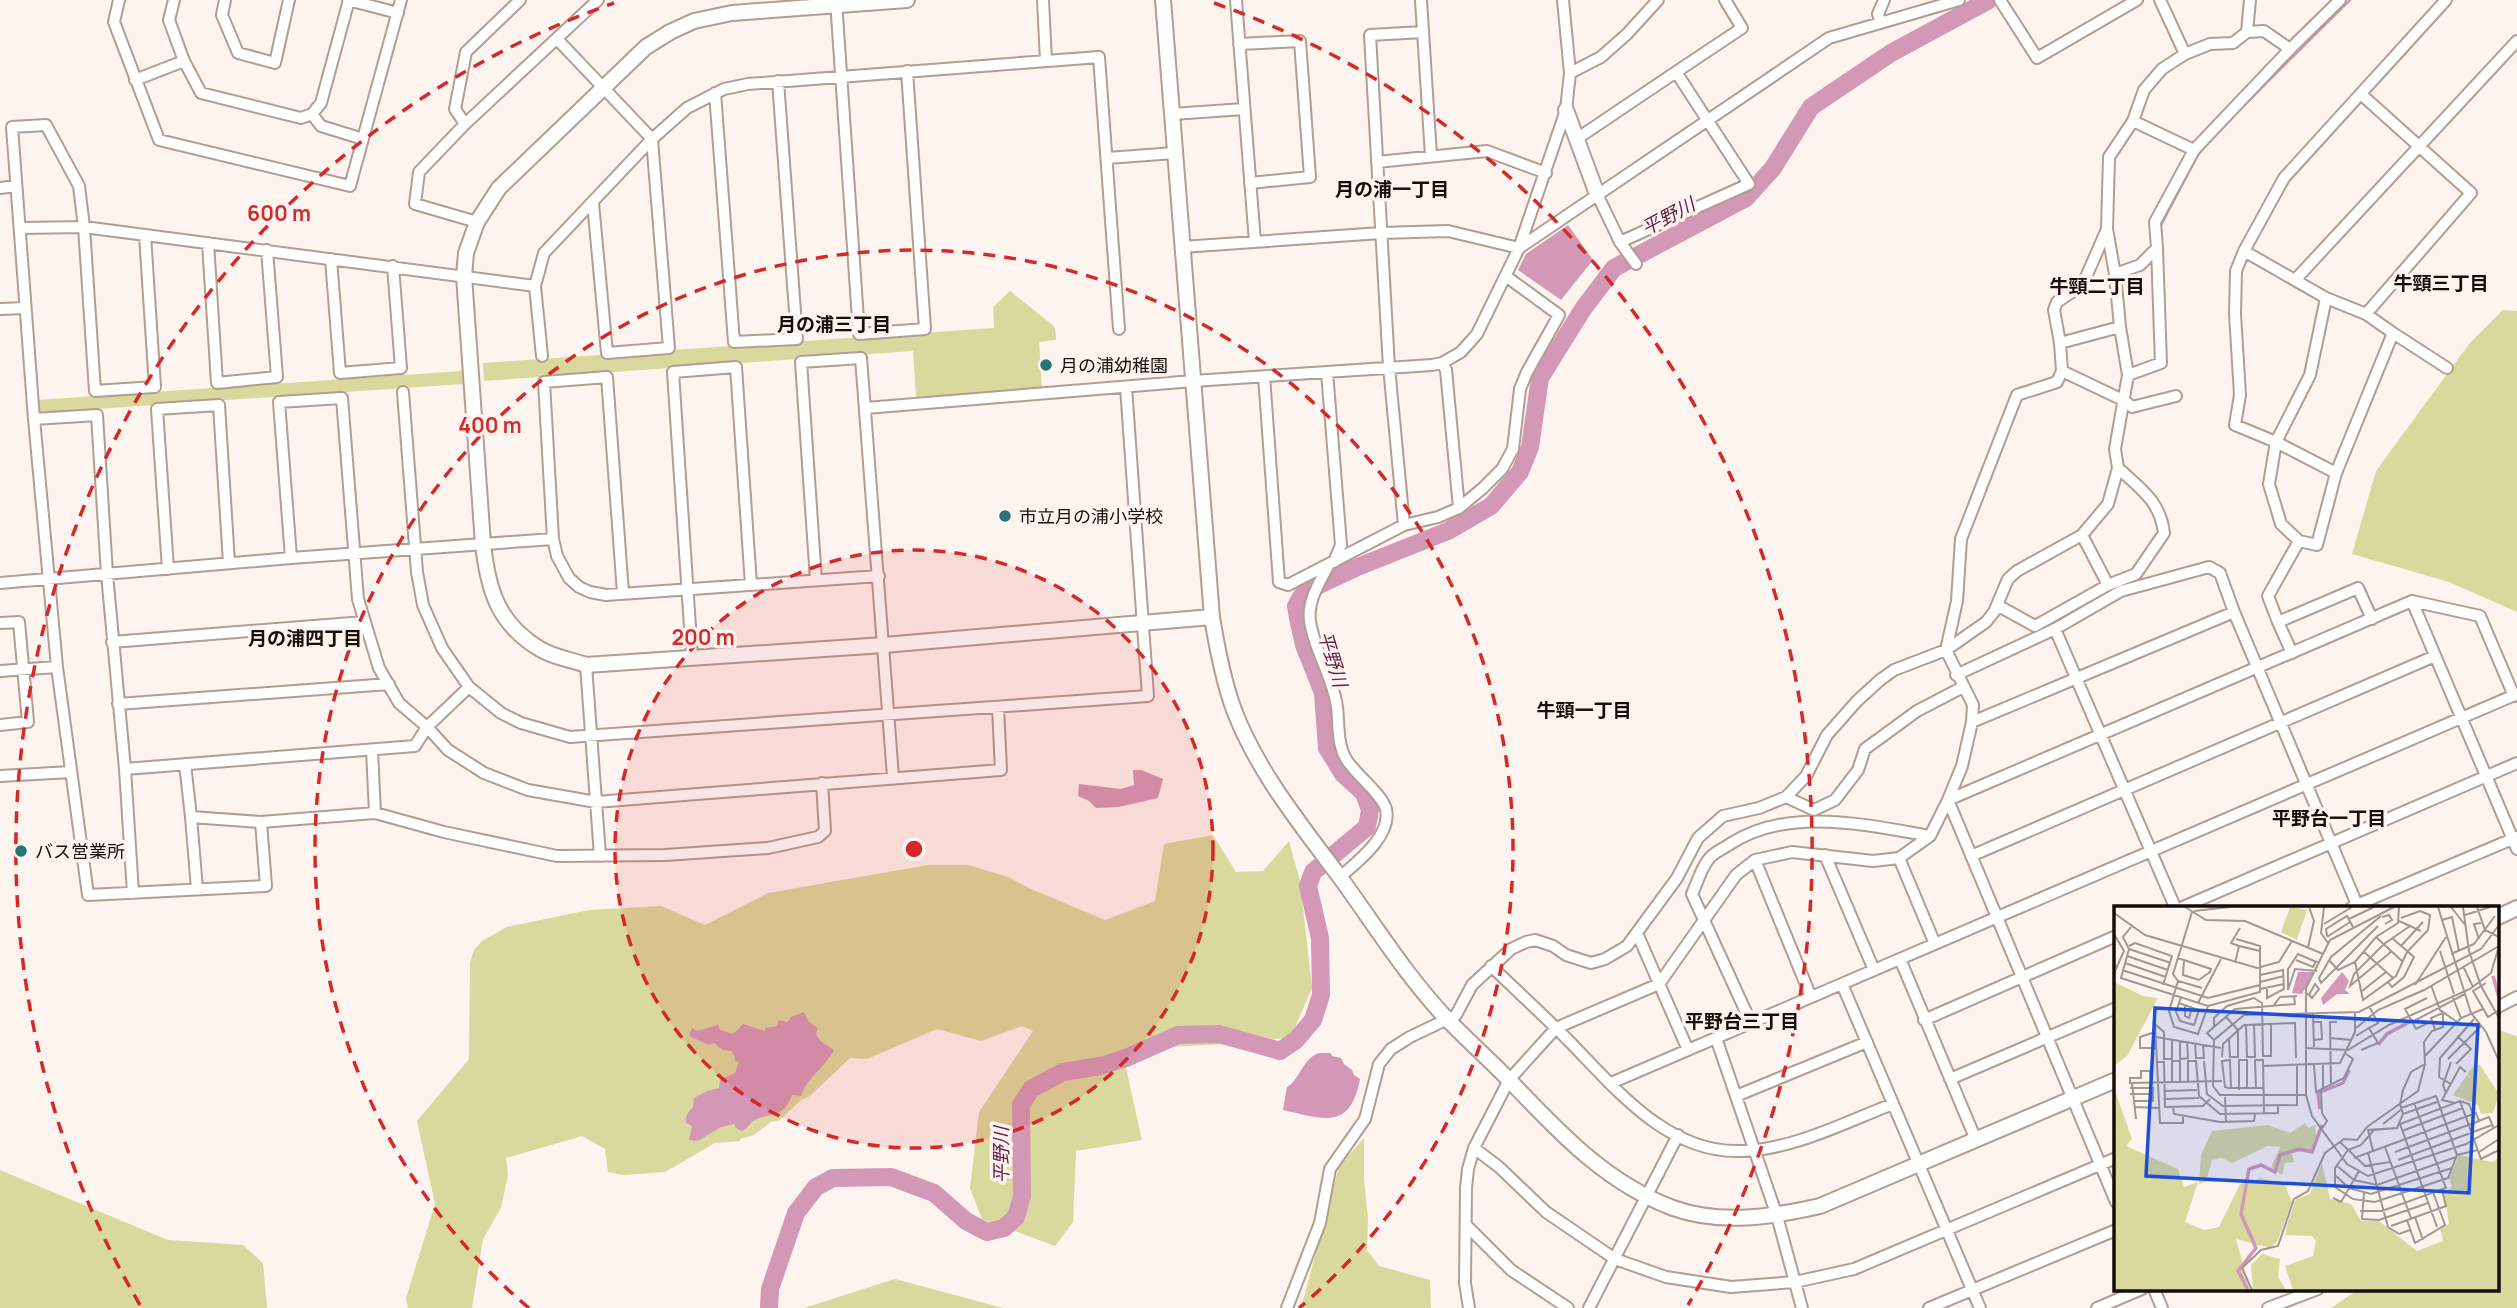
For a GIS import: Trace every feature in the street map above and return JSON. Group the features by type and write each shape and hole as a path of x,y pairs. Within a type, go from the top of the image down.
{"street":[{"path":"118,0 114,22 159,140 350,186 401,0"},
{"path":"174,0 169,20 184,61 201,93 301,118 312,114 321,103 349,0 398,13"},
{"path":"225,0 222,15 238,53 275,63 289,0"},
{"path":"465,124 455,109 466,52 520,0"},
{"path":"477,222 415,204 419,172 465,124 598,0"},
{"path":"906,0 836,3 732,13 694,21 670,32 646,47 499,188 477,222 466,253 464,276 483,544 487,579 495,602 512,628 541,650 586,665 884,645 1212,617"},
{"path":"1043,0 1046,61"},
{"path":"1163,0 1212,617 1217,649 1235,711 1268,778 1413,980 1447,1019 1596,1166 1645,1196 1676,1209 1727,1219 1777,1216 1820,1206 2114,1081"},
{"path":"1236,0 1255,242"},
{"path":"1421,0 1431,156"},
{"path":"866,408 1442,363 1461,352 1477,334 1507,277 1546,173 1566,110 1570,73 1563,0"},
{"path":"1570,73 1601,57 1627,34 1658,0"},
{"path":"1578,138 1742,28 1725,0"},
{"path":"1881,23 1878,15 1884,0"},
{"path":"1182,247 1448,231 1519,248 1829,38 1959,0"},
{"path":"2006,2 2037,58 2137,0"},
{"path":"2160,0 2185,54"},
{"path":"2247,32 2250,0"},
{"path":"2128,375 2161,363 2155,222 2194,150 2340,0"},
{"path":"2336,473 2276,442 2235,425 2239,395 2235,271 2284,178 2446,0"},
{"path":"836,3 859,334 925,329 907,71"},
{"path":"1404,525 1389,367 1370,35 1423,32"},
{"path":"1287,1308 1320,1223 1330,1169 1368,1112 1379,1064 1384,1056 1399,1044 1456,1016 1472,985 1511,949 1526,942 1535,940 1553,946 1580,961 1591,962 1605,959 1627,946 1677,878 1698,838 1723,816 1759,808 1786,797 1806,776 1827,735 1880,680 1905,665 1946,650 1986,622 2008,579 2017,571 2082,535 2098,519 2108,504 2118,468 2115,449 2128,375 2107,229 2109,157 2133,121 2144,90 2162,69 2185,54 2210,44 2233,43 2247,32 2264,32 2290,49"},
{"path":"557,39 652,139 669,348 607,353 593,202"},
{"path":"1239,44 1300,41 1310,177 1250,183"},
{"path":"2295,280 2517,41"},
{"path":"542,356 535,286 544,253 652,139 687,108 715,93 748,84 1099,57 1119,329"},
{"path":"135,80 184,61"},
{"path":"1620,242 1749,184 1675,72"},
{"path":"715,93 734,342 797,339 778,81"},
{"path":"2362,95 2471,192 2366,314"},
{"path":"1172,114 1244,109"},
{"path":"1566,110 1597,194 1620,242 1636,264"},
{"path":"312,114 321,126 363,139"},
{"path":"2133,121 2194,150"},
{"path":"145,234 155,387 95,391 79,186 46,125 12,127 48,579 57,667 88,895 266,886 261,822"},
{"path":"1377,162 1487,151 1546,173"},
{"path":"1108,158 1174,153"},
{"path":"0,188 16,186"},
{"path":"21,228 84,227 535,286"},
{"path":"1469,1308 1465,1283 1466,1188 1474,1149 1509,1080 1556,1028 1659,984 1736,875 1755,860 1792,852 1873,862 1899,858 1930,836 1962,766 1972,722 1973,705 1946,650 1957,601 1961,539 2017,395 2057,383 2062,371 2054,310 2057,302 2076,289 2086,277 2107,229"},
{"path":"208,243 217,383 277,377 267,250"},
{"path":"2115,274 2140,265 2157,248"},
{"path":"2244,250 2326,298 2366,314 2447,368"},
{"path":"331,259 340,373 401,368 393,266"},
{"path":"1264,376 1279,582 1288,585 1404,525 1438,517 1459,508 1502,469 1513,449 1520,390 1559,315 1507,277"},
{"path":"2326,298 2310,375 2276,442 2269,484 2281,524 2299,541 2317,545 2336,473 2393,333"},
{"path":"0,309 25,308"},
{"path":"2060,343 2120,327"},
{"path":"816,580 801,362 862,358 893,777"},
{"path":"1442,363 1446,370 1459,508"},
{"path":"692,657 673,372 736,367 751,585"},
{"path":"2062,371 2125,401 2132,407 2176,396"},
{"path":"1327,372 1340,545 1310,604 1310,620 1337,704 1341,748 1355,773 1386,809 1377,843 1340,877"},
{"path":"623,593 607,377 544,383 553,539 561,567 579,587 606,595 879,576"},
{"path":"403,391 423,605 442,648 469,687 500,713 521,723 570,737 1148,696 1126,387"},
{"path":"291,558 279,402 341,398 358,599 379,668 399,703 448,750 494,777 547,795 596,802 1001,770 998,708"},
{"path":"168,569 157,409 219,405 229,564"},
{"path":"34,419 97,415 112,642 134,893"},
{"path":"1997,605 2035,626 2108,585 2136,573 2164,534 2162,519 2156,503 2118,468"},
{"path":"2082,535 2108,585"},
{"path":"0,583 553,539"},
{"path":"2292,653 2268,596 2299,541"},
{"path":"1956,674 2055,629 2121,591 2209,567 2220,573 2356,906 2516,841 2412,601"},
{"path":"2278,622 2358,588 2372,619"},
{"path":"1611,1083 2516,695 2480,616 2412,601 1948,800"},
{"path":"1972,722 2234,612"},
{"path":"0,624 19,622 28,722 0,725"},
{"path":"112,642 364,622"},
{"path":"2055,629 2175,906"},
{"path":"1972,856 2435,656"},
{"path":"586,665 600,856"},
{"path":"0,671 57,667"},
{"path":"118,704 389,684"},
{"path":"125,769 415,746 427,727 469,687"},
{"path":"1786,797 1814,810 1835,800 1858,770 1865,749 1917,712 1963,687"},
{"path":"372,750 375,813"},
{"path":"2185,906 2517,763"},
{"path":"185,764 197,889"},
{"path":"0,776 71,772"},
{"path":"191,817 261,822 375,813 444,832 557,856 665,855 768,848 818,837 825,831 822,783"},
{"path":"1948,800 2114,1197"},
{"path":"1751,1023 1692,894 1709,858 1759,830 1785,824 1846,822 1930,836"},
{"path":"1825,855 1874,970"},
{"path":"1899,858 1935,944"},
{"path":"1755,860 1811,997"},
{"path":"2500,916 2517,908"},
{"path":"1637,933 1688,1050"},
{"path":"1924,1020 2114,937"},
{"path":"1900,959 1976,1140"},
{"path":"1491,966 1628,1102 1651,1120 1700,1145 1739,1152 1787,1144 1893,1104"},
{"path":"1842,984 1980,1308"},
{"path":"2500,1006 2517,997"},
{"path":"1950,1079 2114,1009"},
{"path":"1716,1038 1777,1216 1802,1308"},
{"path":"1736,1096 1867,1042"},
{"path":"1589,1308 1678,1135"},
{"path":"1474,1149 1499,1167 1546,1212 1615,1259 1666,1277 1731,1286 1795,1282 1854,1269 2114,1159"},
{"path":"1467,1226 1511,1270 1567,1308"},
{"path":"1928,1308 2114,1231"},
{"path":"2097,1308 2140,1290"},
{"path":"2154,1290 2162,1308"},
{"path":"2268,1308 2316,1290"},
{"path":"2301,1308 2303,1295"}],"green space":[{"path":"1010,291 1055,327 1056,340 1039,342 1042,388 916,397 913,351 484,381 483,363 994,328 993,307"},
{"path":"2503,310 2517,311 2517,612 2449,582 2352,554 2376,471 2469,344"},
{"path":"462,371 463,384 38,413 37,400"},
{"path":"1213,835 1236,872 1263,871 1289,841 1300,881 1312,988 1291,1037 1248,1043 1167,1047 1126,1068 1142,1140 1076,1151 1073,1222 1055,1246 982,1219 970,1188 979,1112 1033,1031 1022,1026 981,1041 937,1029 867,1059 850,1058 780,1120 771,1122 754,1135 740,1141 715,1143 665,1172 623,1175 608,1172 605,1149 582,1136 506,1158 508,1175 501,1208 483,1239 472,1308 408,1308 406,1298 435,1204 417,1121 469,1059 470,963 474,950 482,941 507,927 589,910 661,906 705,925 768,893 928,865 968,865 1008,877 1105,920 1155,901 1164,844"},
{"path":"2500,1031 2517,1036 2517,1308 2331,1308 2358,1290 2500,1290"},
{"path":"1364,1138 1367,1250 1379,1266 1430,1280 1431,1308 1301,1308 1339,1166"},
{"path":"0,1170 168,1240 243,1245 263,1263 267,1308 0,1308"},
{"path":"895,1279 1003,1308 804,1308"}],"shaded area":[{"path":"1568,225 1593,260 1561,300 1518,270 1526,254"},
{"path":"1133,770 1141,770 1163,779 1158,798 1119,807 1096,808 1078,796 1079,784 1121,789 1134,785"},
{"path":"804,1012 809,1022 818,1028 816,1034 820,1041 834,1050 807,1083 801,1096 792,1095 786,1107 778,1113 755,1120 742,1131 734,1124 721,1127 698,1141 689,1140 692,1126 686,1123 686,1118 693,1107 694,1098 719,1088 720,1080 735,1073 739,1062 735,1061 731,1051 689,1036 692,1028 697,1031 718,1025 720,1030 733,1034 743,1024 765,1031 765,1028 777,1026 779,1020 787,1022 791,1017"},
{"path":"1319,1053 1331,1053 1332,1056 1341,1058 1360,1079 1350,1107 1342,1114 1323,1118 1283,1110 1287,1087 1296,1079 1309,1059"}],"waterway":[{"name":"平野川","path":"769,1308 770,1289 796,1213 816,1187 833,1178 891,1177 934,1193 966,1221 987,1232 1004,1228 1016,1217 1022,1196 1021,1105 1031,1089 1063,1072 1100,1066 1126,1058 1178,1035 1219,1034 1280,1051 1296,1040 1313,1020 1321,995 1320,938 1308,886 1313,872 1367,827 1370,810 1364,793 1343,774 1327,748 1323,693 1304,645 1296,606 1304,592 1355,568 1448,531 1491,506 1520,472 1530,447 1540,378 1583,309 1614,268 1746,198 1773,168 1811,107 1891,53 1989,0"},
{"path":"2228,121 2350,0"},
{"path":"2162,237 2160,227 2198,155 2209,141"}],"place":[{"name":"月の浦幼稚園","path":"1046,365"},
{"name":"市立月の浦小学校","path":"1005,516"},
{"name":"バス営業所","path":"21,851"}],"district":[{"name":"月の浦一丁目","path":"1392,189"},
{"name":"牛頸三丁目","path":"2441,283"},
{"name":"牛頸二丁目","path":"2097,286"},
{"name":"月の浦三丁目","path":"834,324"},
{"name":"月の浦四丁目","path":"305,638"},
{"name":"牛頸一丁目","path":"1584,710"},
{"name":"平野台一丁目","path":"2329,818"},
{"name":"平野台三丁目","path":"1742,1021"}]}
